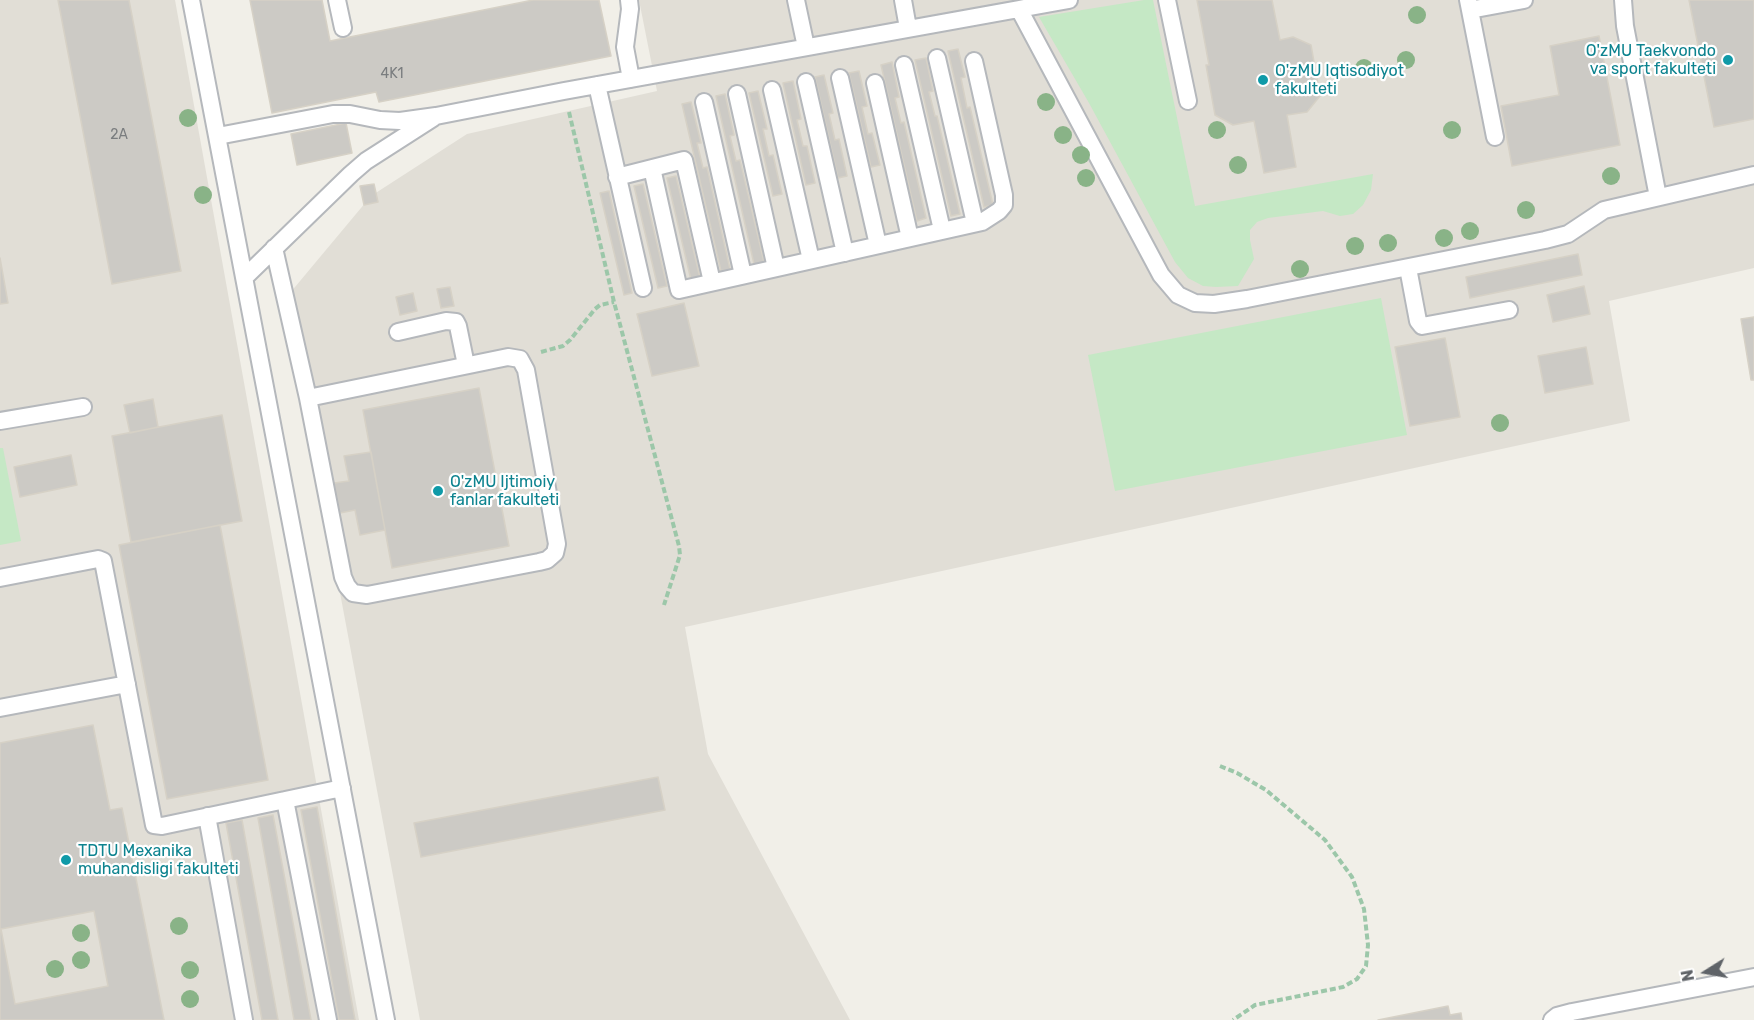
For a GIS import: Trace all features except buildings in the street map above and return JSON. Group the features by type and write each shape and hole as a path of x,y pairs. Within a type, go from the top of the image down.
{"lane":[{"path":"190,0 218,136 386,1020"},
{"path":"337,0 343,28"},
{"path":"629,0 625,46 631,79"},
{"path":"796,0 806,47"},
{"path":"903,0 908,28"},
{"path":"218,136 333,114 400,121 436,116 1069,0"},
{"path":"1167,0 1188,101"},
{"path":"1495,137 1469,5 1524,0"},
{"path":"1623,0 1625,27 1658,197"},
{"path":"1019,9 1161,275 1178,295 1195,303 1214,304 1556,238 1568,234 1604,210 1754,175"},
{"path":"937,58 975,223"},
{"path":"652,168 680,290 975,223 992,217 999,211 1004,205 1004,195 974,61"},
{"path":"904,65 942,230"},
{"path":"840,78 878,245"},
{"path":"806,82 845,253"},
{"path":"874,83 910,238"},
{"path":"597,85 643,288"},
{"path":"772,90 811,260"},
{"path":"737,94 776,268"},
{"path":"704,102 743,275"},
{"path":"245,277 366,161 436,116"},
{"path":"617,177 684,160 712,282"},
{"path":"274,248 308,398 343,577 353,593 367,595 539,562 547,560 555,553 557,544 526,370 520,359 508,357 308,398"},
{"path":"1408,268 1418,321 1422,326 1509,310"},
{"path":"398,332 446,321 456,322 466,365"},
{"path":"0,421 83,407"},
{"path":"0,578 98,559 103,561 154,825 162,826 342,788"},
{"path":"0,708 127,684"},
{"path":"285,800 328,1020"},
{"path":"207,816 244,1020"},
{"path":"1552,1020 1557,1016 1572,1012 1754,977"}],"path":[{"path":"564,91 614,302 680,555 664,604"},
{"path":"520,359 563,345 570,340 595,309 600,305 614,302"},
{"path":"1220,766 1266,790 1325,840 1352,877 1364,909 1368,945 1366,966 1357,979 1343,987 1255,1005 1233,1020"}],"shaded area":[{"path":"0,0 175,0 359,1020 0,1020"},
{"path":"639,0 1754,0 1754,268 1609,301 1630,421 685,627 708,754 850,1020 420,1020 285,299 371,196 467,134 657,91"}],"green space":[{"path":"1153,0 1195,206 1373,174 1371,190 1363,205 1353,214 1340,216 1323,211 1268,218 1257,222 1250,230 1254,259 1238,286 1203,286 1188,278 1175,262 1089,103 1039,17"},
{"path":"1381,298 1407,435 1115,491 1088,355"},
{"path":"0,448 3,448 21,541 0,545"}],"place":[{"name":"O'zMU Taekvondo va sport fakulteti","path":"1728,60"},
{"name":"O'zMU Iqtisodiyot fakulteti","path":"1263,80"},
{"name":"O'zMU Ijtimoiy fanlar fakulteti","path":"438,491"},
{"name":"TDTU Mexanika muhandisligi fakulteti","path":"66,860"}]}
